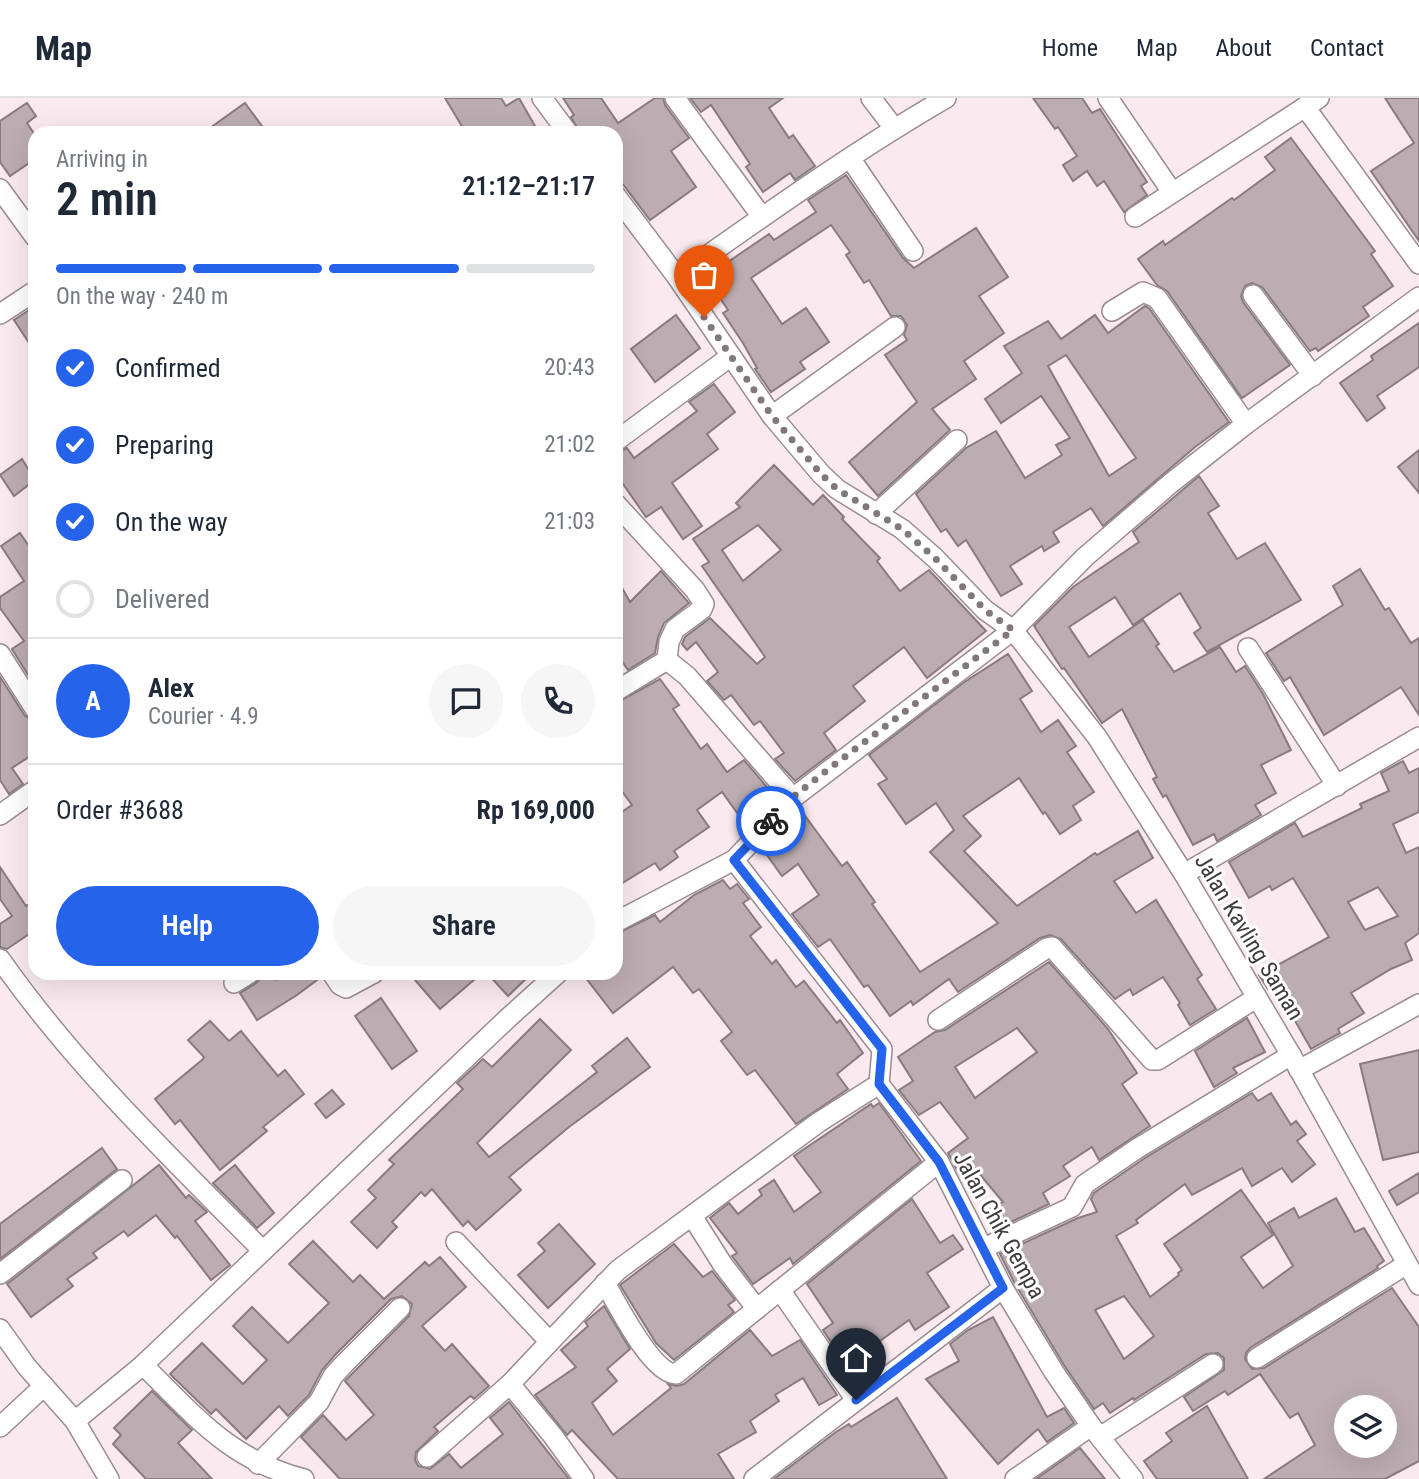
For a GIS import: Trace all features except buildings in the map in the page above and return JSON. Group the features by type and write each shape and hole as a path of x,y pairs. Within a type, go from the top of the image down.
{"street":[{"path":"676,98 762,217"},
{"path":"871,98 894,128"},
{"path":"677,277 894,128 946,98"},
{"path":"1108,98 1172,192"},
{"path":"548,100 564,126"},
{"path":"1135,216 1312,102 1419,264"},
{"path":"850,158 914,251"},
{"path":"0,189 28,227"},
{"name":"Jalan Kavling Saman","path":"623,206 677,277 772,416 837,489 902,529 935,558 985,610 1013,630 1097,737 1184,874 1295,1063 1419,1285"},
{"path":"1112,311 1143,292 1157,298 1246,424"},
{"path":"1253,295 1313,376"},
{"path":"0,314 28,296"},
{"path":"623,918 734,860 793,797 1013,630 1085,557 1171,483 1419,296"},
{"path":"772,416 895,327"},
{"path":"623,432 732,356"},
{"path":"876,514 957,440"},
{"path":"623,511 695,590 704,604 702,609 675,629 669,642 667,660"},
{"path":"1248,648 1337,786"},
{"path":"0,654 28,698"},
{"path":"667,660 687,676 793,797"},
{"path":"623,687 667,660"},
{"path":"1184,874 1419,737"},
{"path":"0,816 28,795"},
{"path":"427,1457 510,1384 618,1270 818,1122 879,1084 882,1049 734,860"},
{"path":"938,1020 1052,947 1152,1060 1158,1060 1256,998"},
{"path":"0,959 55,1032 146,1132 262,1250"},
{"path":"337,980 346,988 361,980"},
{"path":"75,1421 144,1365 262,1250 550,980"},
{"path":"984,1248 1072,1207 1085,1184 1138,1148 1295,1063 1419,1004"},
{"name":"Jalan Chik Gempa","path":"879,1084 939,1162 1003,1288 1055,1372 1096,1432 1133,1479"},
{"path":"605,1283 654,1362 668,1373 676,1374 939,1162"},
{"path":"0,1274 122,1180"},
{"path":"692,1216 723,1265 757,1309"},
{"path":"456,1242 549,1341"},
{"path":"1257,1358 1407,1264"},
{"path":"754,1479 1003,1288"},
{"path":"780,1290 856,1400"},
{"path":"258,1464 319,1402 333,1376 400,1308"},
{"path":"0,1329 75,1421 109,1479"},
{"path":"1015,1479 1213,1364"},
{"path":"144,1365 211,1431 242,1455 258,1464 304,1479"},
{"path":"510,1384 584,1479"},
{"path":"0,1427 44,1386"}],"way so far":[{"path":"704,317 772,416 821,474 837,489 902,529 935,558 985,610 1013,630 793,797 771,821"}],"route":[{"path":"771,821 734,860 882,1049 879,1084 939,1162 1003,1288 856,1400"}]}
